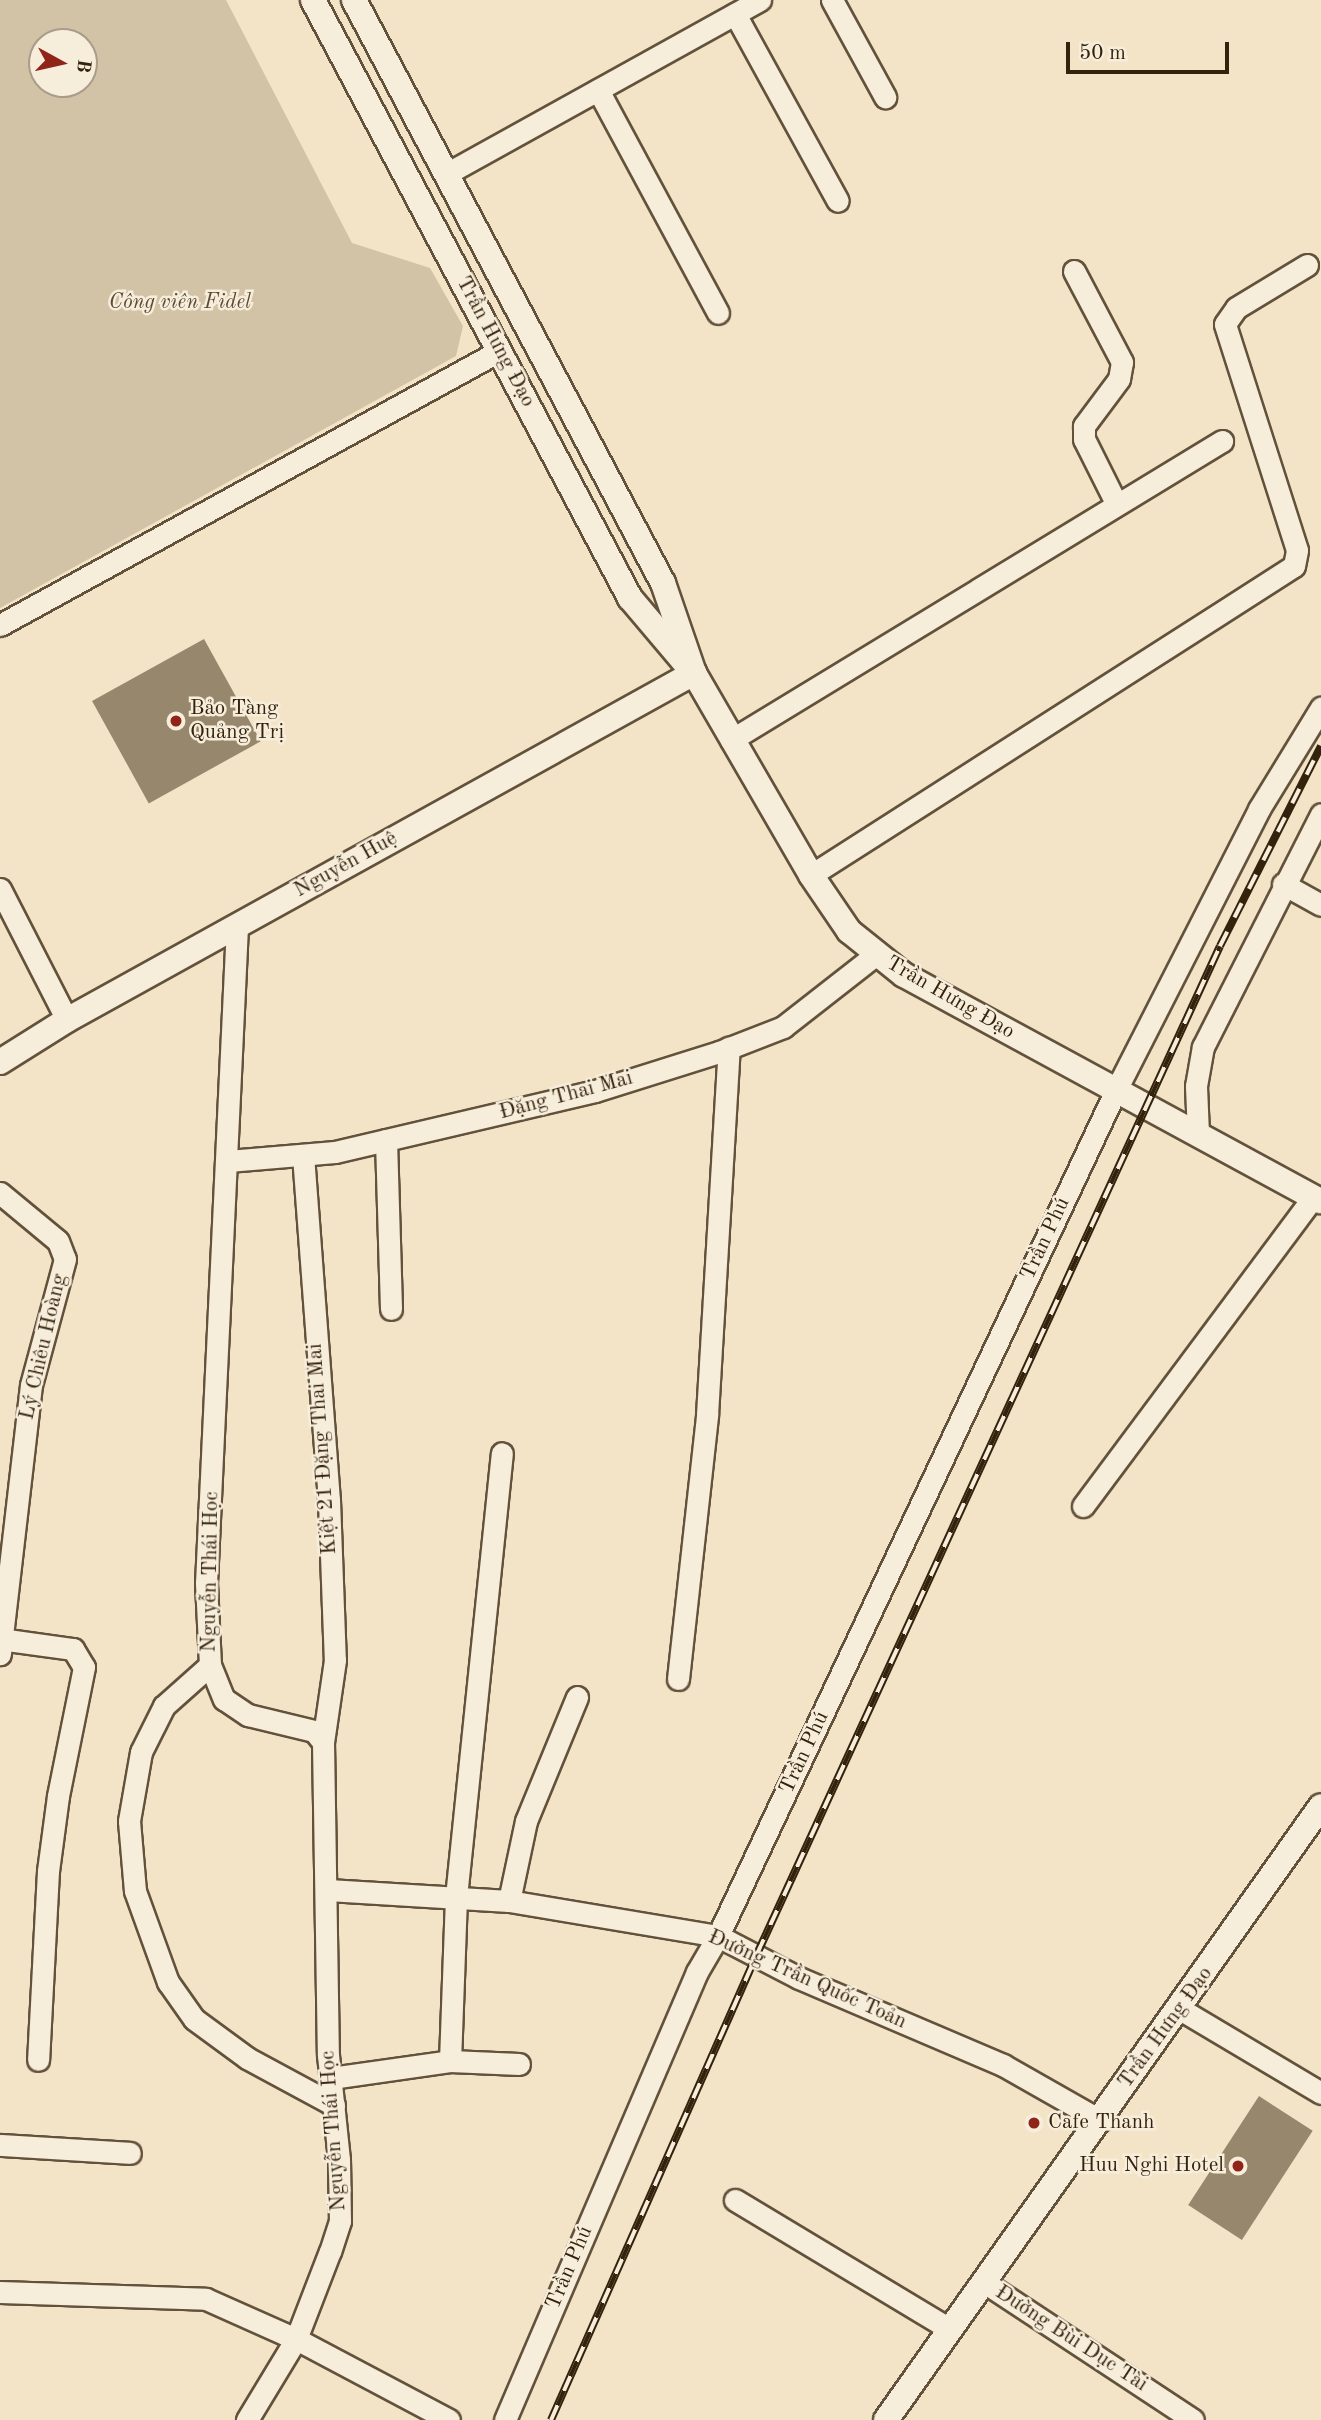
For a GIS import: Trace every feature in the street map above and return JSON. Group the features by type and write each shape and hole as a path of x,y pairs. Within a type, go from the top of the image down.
{"street":[{"name":"Trần Hưng Đạo","path":"313,0 631,598 694,673"},
{"name":"Trần Hưng Đạo","path":"354,0 663,583 694,673 811,875 849,931 875,955 1317,1199"},
{"path":"446,174 760,0"},
{"path":"832,0 885,97"},
{"path":"736,14 838,201"},
{"path":"334,40 366,24"},
{"path":"598,90 718,313"},
{"path":"811,875 1294,566 1297,550 1225,324 1236,308 1307,265"},
{"path":"1074,271 1122,362 1119,379 1084,426 1084,439 1116,503"},
{"path":"0,625 499,351"},
{"path":"731,740 1116,503 1222,441"},
{"name":"Nguyễn Huệ","path":"0,1062 67,1020 694,673"},
{"name":"Trần Phú","path":"505,2420 697,1972 718,1936 1116,1090 1259,808 1308,722 1321,708"},
{"path":"1198,1134 1196,1086 1203,1047 1283,884 1321,814"},
{"path":"1283,884 1321,905"},
{"path":"0,889 67,1020"},
{"name":"Nguyễn Thái Học","path":"237,926 206,1583 210,1665 224,1699 248,1715 314,1731 323,1742 331,2078 340,2221 296,2339 247,2420"},
{"name":"Đặng Thai Mai","path":"228,1161 303,1155 386,1140 595,1091 729,1048 783,1027 875,955"},
{"path":"678,1679 707,1415 729,1048"},
{"path":"386,1140 391,1309"},
{"name":"Kiệt 21 Đặng Thai Mai","path":"303,1155 329,1500 335,1647 331,1713 323,1742"},
{"name":"Lý Chiêu Hoàng","path":"0,1194 58,1241 65,1259 31,1385 1,1644"},
{"path":"1083,1506 1317,1199"},
{"path":"450,2061 456,1897 502,1453"},
{"path":"1,1644 73,1648 84,1667 58,1796 48,1871 38,2060"},
{"path":"210,1665 174,1692 141,1752 129,1821 138,1900 168,1982 194,2019 247,2058 334,2105"},
{"path":"509,1901 526,1821 577,1697"},
{"name":"Trần Hưng Đạo","path":"886,2420 1321,1806"},
{"name":"Đường Trần Quốc Toản","path":"328,1891 509,1901 718,1936 799,1978 1003,2065 1100,2120"},
{"path":"1180,2008 1321,2093"},
{"path":"331,2078 450,2061 519,2064"},
{"path":"0,2145 130,2153"},
{"path":"735,2200 950,2329"},
{"name":"Đường Bùi Dục Tài","path":"984,2282 1193,2420"},
{"path":"0,2292 191,2296 296,2339 449,2420"}],"green space":[{"name":"Công viên Fidel","path":"0,0 226,0 352,243 430,268 463,326 456,356 0,608"}],"building":[{"name":"Bảo Tàng Quảng Trị","path":"204,639 261,741 149,803 92,701"},
{"path":"1259,2096 1313,2131 1242,2240 1188,2205"}],"railway":[{"path":"551,2420 757,1954 1220,946 1321,746"}],"place":[{"name":"Bảo Tàng Quảng Trị","path":"176,721"},
{"name":"Cafe Thanh","path":"1034,2123"},
{"name":"Huu Nghi Hotel","path":"1238,2166"}]}
